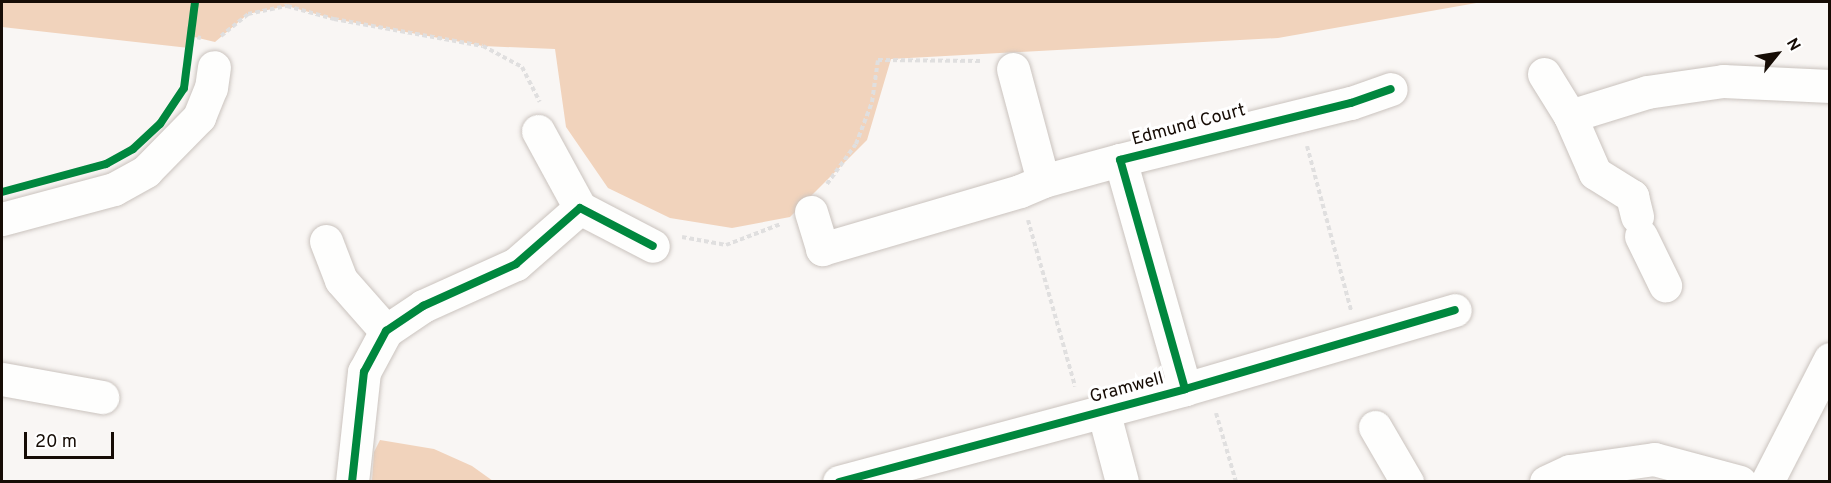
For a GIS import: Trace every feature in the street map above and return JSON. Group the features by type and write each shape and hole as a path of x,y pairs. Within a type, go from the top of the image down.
{"street":[{"path":"2,219 114,189 146,171 199,117 206,49"},
{"path":"1013,69 1032,186"},
{"path":"1544,74 1570,116 1595,173 1632,196 1639,226 1665,285"},
{"path":"1570,116 1647,92 1723,81 1830,86"},
{"name":"Edmund Court","path":"811,212 824,259 1032,186 1120,160 1299,113 1351,103 1391,89"},
{"path":"538,131 580,208 653,246"},
{"name":"Edmund Court","path":"1120,160 1196,386"},
{"path":"352,482 364,372 386,331 423,306 516,264 580,208"},
{"path":"326,241 341,280 386,331"},
{"name":"Gramwell","path":"839,482 1196,386 1455,310"},
{"path":"1767,482 1830,359"},
{"path":"2,379 102,397"},
{"name":"Gramwell","path":"1093,413 1122,482"},
{"path":"1375,427 1407,482"},
{"path":"1546,482 1570,471 1654,459 1734,480"}],"path":[{"path":"206,49 248,14 287,6 334,19 483,46 522,67 551,122 538,131"},
{"path":"191,31 206,49"},
{"path":"191,31 206,49"},
{"path":"653,246 680,237 726,245 811,212 856,144 872,102 878,60 980,60 1013,69"},
{"path":"1299,113 1358,338"},
{"path":"1032,186 1093,413"},
{"path":"1196,386 1236,482"}],"shaded area":[{"path":"2,2 1482,2 1278,38 891,59 867,140 790,217 732,228 670,218 608,188 566,127 555,49 483,46 334,19 287,6 248,14 215,42 190,36 189,48 2,27"},
{"path":"380,440 434,449 472,466 493,481 372,481 374,452"}],"cycle path":[{"path":"2,192 106,164 133,149 160,124 184,88 195,2"},
{"path":"1185,389 1120,160 1351,103 1391,89"},
{"path":"352,482 364,372 386,331 423,306 516,264 580,208 653,246"},
{"path":"839,482 1185,389 1455,310"}]}
